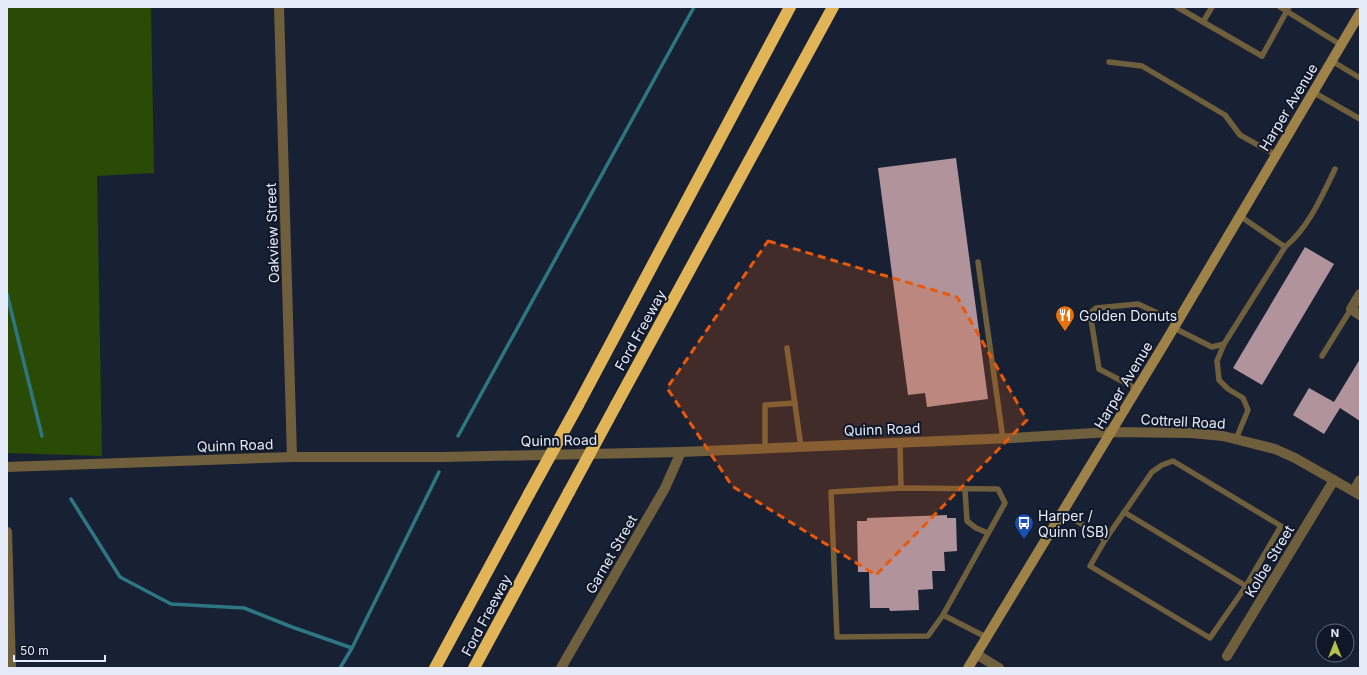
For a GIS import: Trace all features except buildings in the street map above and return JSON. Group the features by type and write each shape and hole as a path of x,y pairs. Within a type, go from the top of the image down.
{"highway":[{"name":"Ford Freeway","path":"435,668 578,405 790,7"},
{"name":"Ford Freeway","path":"474,668 833,7"}],"main road":[{"name":"Harper Avenue","path":"968,668 1062,510 1137,389 1360,13"}],"street":[{"name":"Oakview Street","path":"279,7 292,457"},
{"path":"1360,294 1350,309 1360,315"},
{"name":"Quinn Road","path":"7,467 292,457 451,457 681,452 1111,432"},
{"name":"Cottrell Road","path":"1111,432 1192,433 1223,436 1236,439 1275,449 1295,458 1357,493"},
{"name":"Garnet Street","path":"561,668 665,488 681,452"},
{"name":"Kolbe Street","path":"1227,656 1334,480"},
{"path":"1357,493 1360,480"},
{"path":"7,532 11,668"},
{"path":"976,654 999,668"}],"lane":[{"path":"1178,7 1262,56 1287,9"},
{"path":"1203,22 1212,7"},
{"path":"1280,7 1287,9 1341,45"},
{"path":"1332,61 1360,78"},
{"path":"1109,62 1142,66 1225,115 1240,135 1276,156"},
{"path":"1313,92 1360,119"},
{"path":"1236,439 1248,410 1243,398 1228,389 1219,380 1217,361 1224,344 1285,246 1293,240 1309,219 1335,169"},
{"path":"1240,216 1285,246"},
{"path":"978,262 1004,438"},
{"path":"1137,389 1099,369 1090,313 1096,308 1138,304 1212,347 1224,344"},
{"path":"1322,356 1350,309"},
{"path":"787,348 801,447"},
{"path":"765,448 765,405 795,403"},
{"path":"900,443 901,488"},
{"path":"1173,461 1281,526 1246,586 1210,638 1090,566 1124,512 1152,472 1162,465 1173,461"},
{"path":"901,488 965,490 998,489 1005,504 943,615 928,636 837,637 831,492 901,488"},
{"path":"965,490 967,521 976,528 988,533"},
{"path":"1062,510 1105,540"},
{"path":"1124,512 1246,586"},
{"path":"943,615 986,637"}],"highlighted area":[{"path":"768,241 957,297 1027,420 876,575 732,486 667,388"}],"green space":[{"path":"7,7 151,7 154,173 97,176 102,456 7,453"}],"waterway":[{"path":"458,436 694,7"},
{"path":"7,294 42,436"},
{"path":"340,668 352,648 439,472"},
{"path":"71,499 120,577 171,604 244,608 352,648"}],"place":[{"name":"Golden Donuts","path":"1065,332"},
{"name":"Harper / Quinn (SB)","path":"1024,540"}]}
